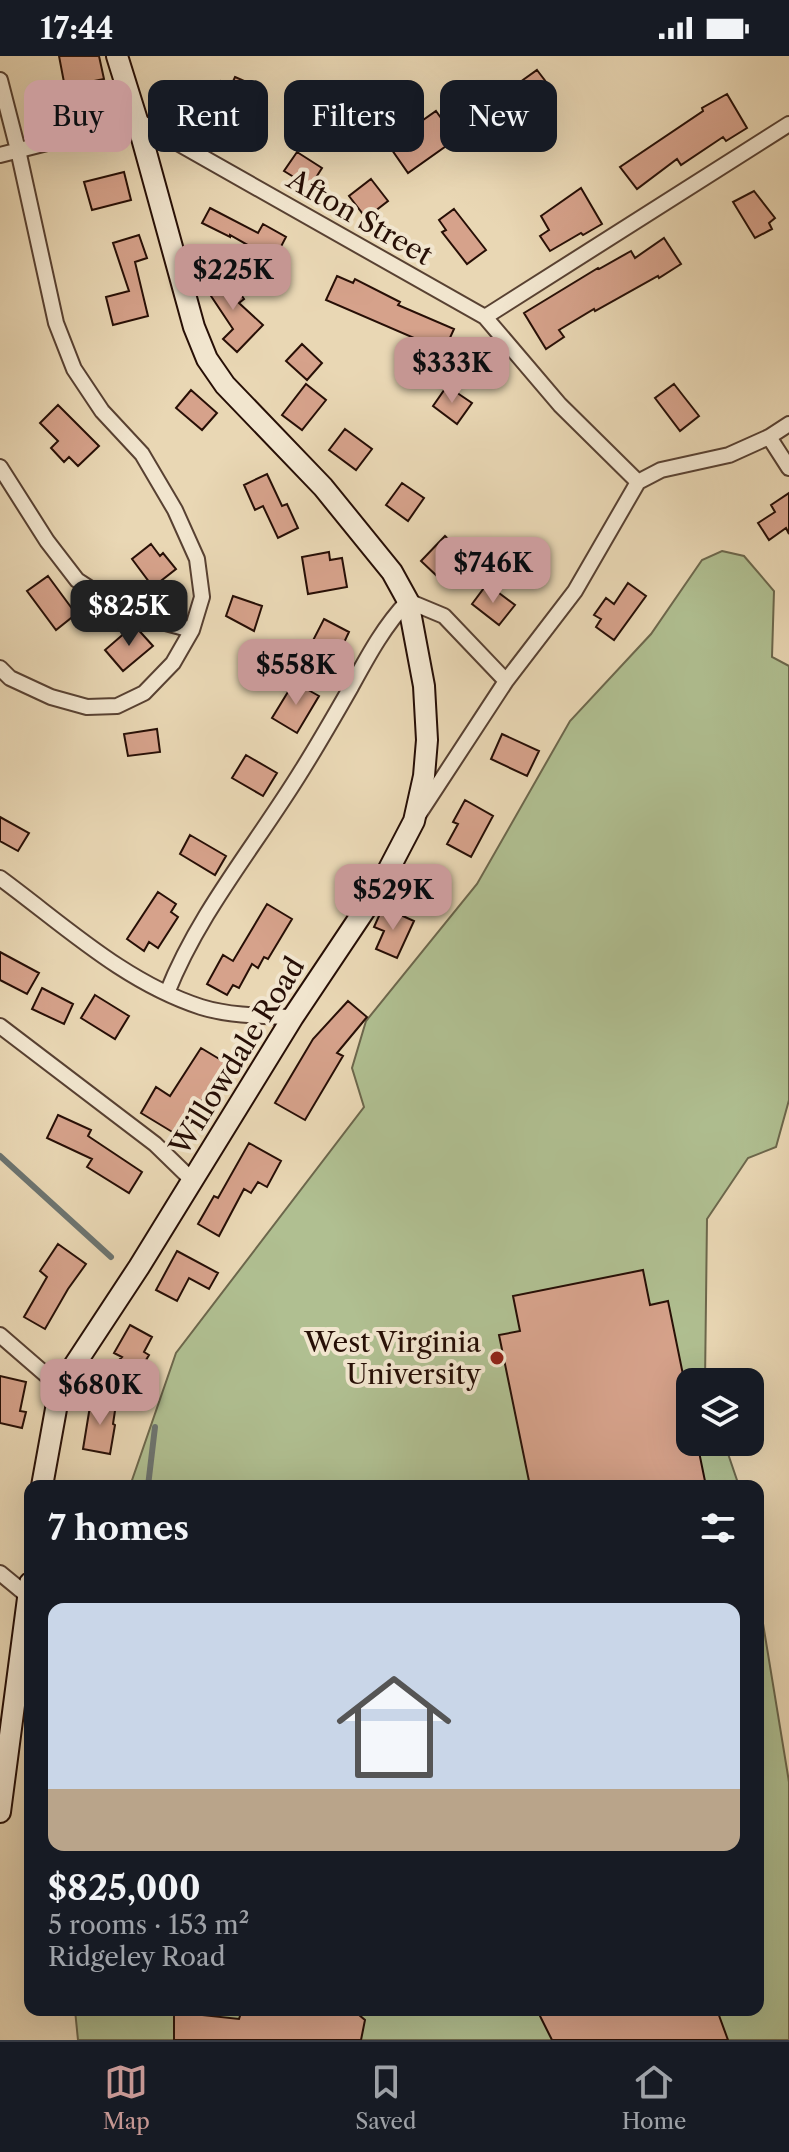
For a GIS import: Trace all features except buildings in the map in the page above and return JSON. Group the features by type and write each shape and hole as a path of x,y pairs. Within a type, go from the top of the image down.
{"street":[{"name":"Willowdale Road","path":"43,1480 60,1387 139,1267 293,1017 378,890 414,821 424,776 427,740 424,686 408,601 392,572 323,487 225,385 207,359 182,289 117,56"},
{"path":"0,80 56,323 74,369 102,411 142,454 175,510 197,559 202,597 192,630 173,663 144,693 117,706 87,707 51,697 10,678 0,668"},
{"path":"0,155 137,120"},
{"name":"Afton Street","path":"137,120 485,317 560,405 638,482"},
{"path":"485,317 789,124"},
{"path":"414,821 506,681 575,591 638,482 661,470 729,455 789,424"},
{"path":"769,437 789,468"},
{"path":"0,467 47,541 77,580 114,604 192,630"},
{"path":"167,993 179,962 215,899 289,791 378,639 408,601 444,616 506,681"},
{"path":"0,878 114,964 167,993 203,1008 293,1017"},
{"path":"0,1026 155,1144 192,1180"},
{"path":"0,1335 60,1387"},
{"path":"0,1573 24,1586"},
{"path":"0,1812 24,1627"}],"green space":[{"name":"West Virginia University","path":"722,551 744,556 774,591 772,657 789,666 789,1100 776,1147 748,1158 707,1219 705,1368 676,1368 676,1456 729,1456 737,1480 132,1480 176,1353 364,1107 352,1068 366,1021 477,884 570,721 651,634 702,560"},
{"path":"764,1630 789,1782 789,2040 78,2040 76,2016 764,2016"}],"waterway":[{"path":"0,1156 111,1257"},
{"path":"149,1480 155,1427"}],"place":[{"name":"West Virginia University","path":"497,1358"}]}
